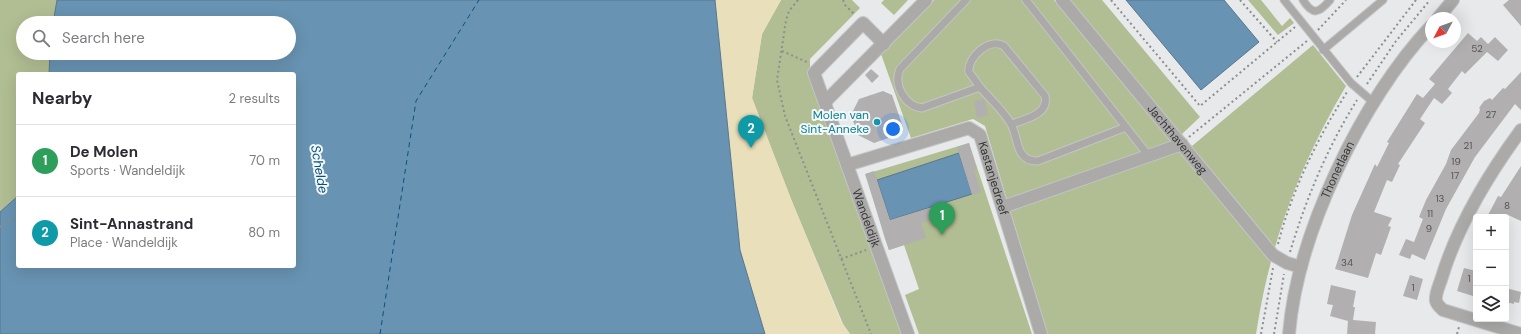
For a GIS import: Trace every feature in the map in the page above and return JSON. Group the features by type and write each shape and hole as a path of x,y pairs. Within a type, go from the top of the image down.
{"street":[{"path":"884,44 863,23 814,73 825,102 884,44 926,0"},
{"name":"Jachthavenweg","path":"1062,0 1276,256 1286,263 1301,267"},
{"path":"1444,12 1454,2"},
{"name":"Thonetlaan","path":"1289,334 1301,267 1335,174 1373,102 1425,34"},
{"name":"Wandeldijk","path":"825,102 875,246 908,334"},
{"name":"Kastanjedreef","path":"847,165 969,128 980,135 1041,334"},
{"path":"1521,130 1502,155 1469,212 1447,259 1436,297 1438,306 1443,310 1521,334"},
{"path":"1003,207 1182,144"}],"lane":[{"path":"966,0 904,63 900,69 897,79 903,97 908,103 914,107 922,108 980,87"},
{"path":"1026,0 1148,155"},
{"path":"1284,0 1352,84 1373,102"},
{"path":"1303,0 1310,9 1315,11 1320,10 1330,0"},
{"path":"1323,50 1383,0"},
{"path":"1012,124 1037,114 1045,107 1045,96 1004,46 1000,43 990,44 974,57 970,63 969,72 1012,124 1019,150 1022,155 1031,161 1038,161 1126,127"}],"path":[{"path":"798,0 789,11 786,20 777,80 785,116 871,334"},
{"path":"843,0 845,5 863,23"},
{"path":"1112,0 1200,106 1301,22"},
{"path":"1240,0 1277,42"},
{"path":"1182,144 1312,36 1346,0"},
{"path":"1261,334 1276,256 1289,210 1306,167 1329,120 1352,84 1371,56 1416,0"},
{"path":"782,50 807,60 817,71"},
{"path":"0,227 16,216"},
{"path":"841,259 875,246"}],"green space":[{"path":"0,0 57,0 54,16 16,16 16,60 50,60 49,72 16,72 16,198 0,212"},
{"path":"781,0 852,0 860,8 810,59 810,73 870,248 902,334 850,334 843,324 791,199 752,98 762,34"},
{"path":"884,0 908,0 894,15 881,3"},
{"path":"934,0 1054,0 1168,138 1181,134 1069,0 1102,0 1200,117 1182,134 1192,146 1313,45 1346,86 1314,146 1301,175 1278,236 1269,268 1256,334 1047,334 985,126 973,119 911,138 881,54"},
{"path":"1248,0 1261,0 1282,26 1290,18 1294,23 1278,35"},
{"path":"969,143 1032,334 919,334 905,295 919,289 904,245 889,250 885,239 866,174"}],"sand":[{"path":"715,0 781,0 762,34 752,98 842,324 850,334 765,334 740,250"}],"water":[{"name":"Schelde","path":"57,0 715,0 740,250 765,334 0,334 0,212 16,198 16,268 296,268 296,72 49,72 50,60 296,60 296,16 54,16"},
{"path":"1126,0 1224,0 1259,42 1201,90"},
{"path":"959,153 972,194 890,220 877,180"}],"building":[{"path":"1509,0 1521,0 1521,26 1503,5"},
{"path":"1468,33 1477,41 1481,37 1488,44 1495,37 1508,50 1498,61 1487,52 1465,74 1462,71 1448,89 1452,93 1442,104 1434,98 1420,119 1425,123 1398,164 1400,165 1392,182 1387,180 1374,212 1392,218 1388,226 1391,227 1381,255 1376,253 1368,278 1335,269 1352,215 1375,164 1377,167 1389,143 1387,142 1417,94 1423,98 1435,84 1429,79 1455,48 1461,48 1461,41"},
{"path":"871,69 879,76 872,83 865,75"},
{"path":"1521,72 1521,110 1515,104 1475,157 1446,209 1425,260 1412,254 1410,259 1399,255 1406,239 1414,242 1423,219 1419,217 1426,200 1446,164 1451,150 1479,113 1479,108 1484,101 1490,98 1492,100 1503,88 1505,89"},
{"name":"Molen van Sint-Anneke","path":"883,91 892,95 903,127 890,127 897,135 874,143 858,135 851,115 859,99"},
{"path":"984,99 988,115 977,118 974,101"},
{"path":"969,143 977,170 974,171 981,192 972,195 957,147"},
{"path":"1521,166 1521,221 1509,215 1509,214 1489,214 1498,196 1501,197"},
{"path":"874,171 890,220 939,205 942,216 921,223 926,238 889,250 865,174"},
{"path":"1464,268 1473,270 1473,296 1457,291"},
{"path":"1410,275 1423,279 1417,300 1403,296"},
{"path":"1331,285 1356,291 1353,307 1355,307 1353,320 1376,322 1375,334 1347,334 1348,321 1330,316 1333,305 1327,304"},
{"path":"1509,289 1521,292 1519,303 1514,302 1514,304 1509,303"}],"ferry route":[{"path":"380,334 416,101 479,0"}],"place":[{"name":"Molen van Sint-Anneke","path":"877,122"},
{"name":"Sint-Annastrand","path":"751,148"},
{"name":"De Molen","path":"942,235"}]}
